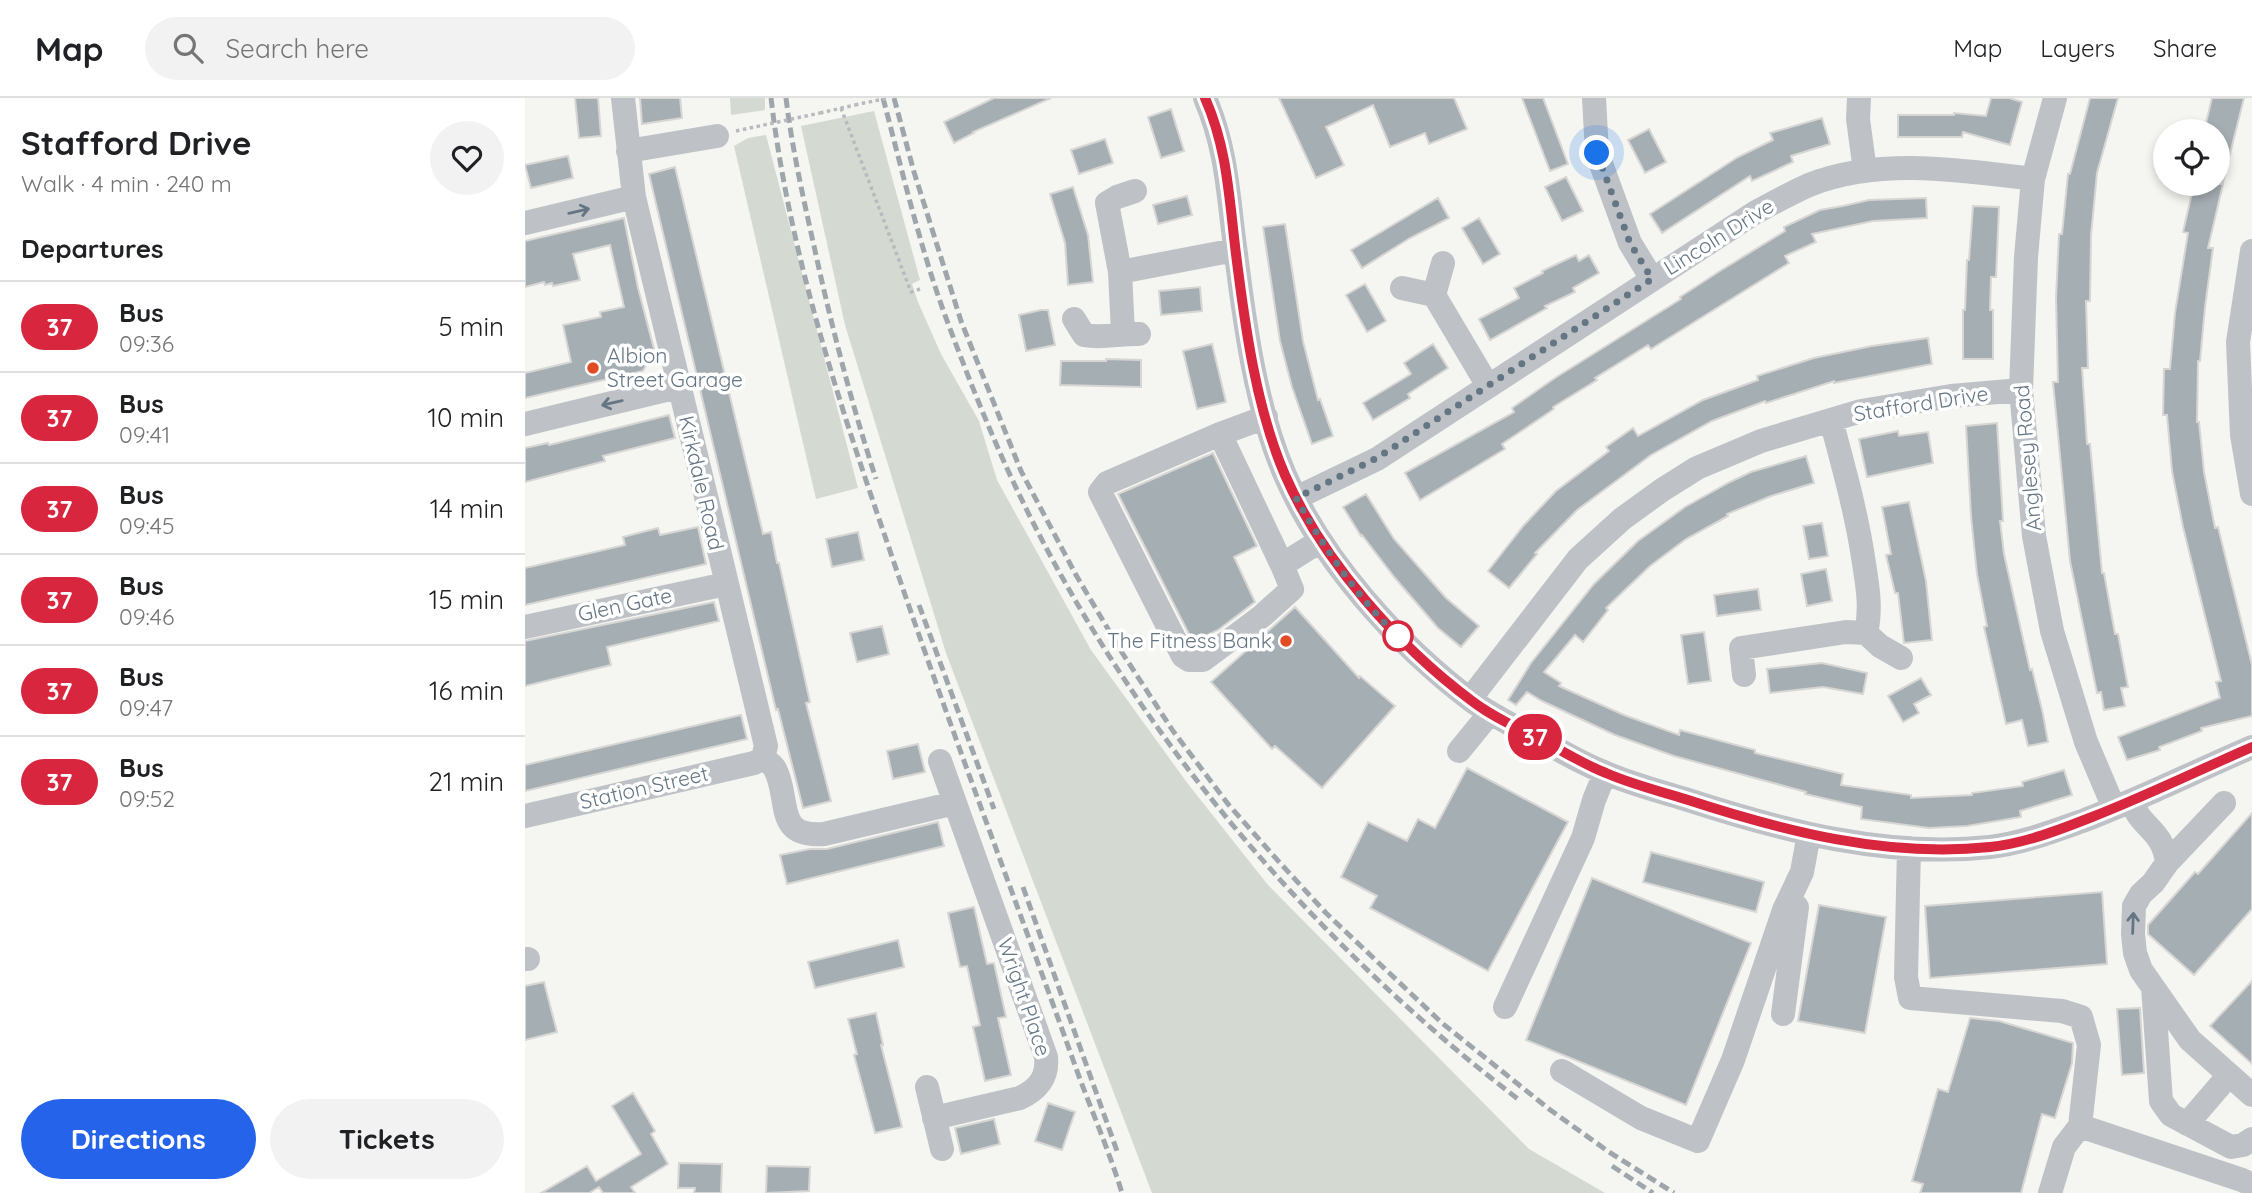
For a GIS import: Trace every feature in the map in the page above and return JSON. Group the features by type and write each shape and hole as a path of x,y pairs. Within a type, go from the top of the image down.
{"street":[{"name":"Kirkdale Road","path":"623,98 634,197 766,746 763,758 775,768 790,822 798,832 824,834 955,803"},
{"path":"1205,98 1221,144 1226,168 1235,250 1255,370 1277,454 1296,498 1320,541 1385,624 1480,706 1605,773 1754,821 1809,835 1909,848 1948,850 1994,846 2042,836 2122,805 2252,747"},
{"path":"1594,98 1597,153 1630,243 1652,279"},
{"path":"1859,98 1858,119 1865,171"},
{"name":"Anglesey Road","path":"2055,98 2033,179 2026,257 2021,390 2034,536 2052,631 2086,742 2122,805 2158,836 2165,847 2167,863"},
{"path":"628,151 726,134"},
{"name":"Lincoln Drive","path":"1296,498 1377,458 1756,212 1810,185 1865,171 1926,169 2033,179"},
{"path":"1074,320 1084,335 1100,338 1131,333 1107,203 1135,191"},
{"path":"525,223 634,197"},
{"path":"1120,272 1235,250"},
{"path":"2252,251 2238,342 2242,435 2252,494"},
{"path":"1443,263 1434,295 1488,386"},
{"path":"1402,288 1434,295"},
{"path":"525,424 678,387"},
{"name":"Stafford Drive","path":"1459,751 1480,706 1578,559 1622,519 1662,490 1697,468 1761,441 1861,411 1914,401 2021,390"},
{"path":"1220,434 1292,589 1262,616 1203,660 1189,660 1183,656 1100,492 1107,483 1220,434 1266,417"},
{"path":"1831,420 1860,536 1870,599 1866,633"},
{"path":"1282,565 1320,541"},
{"name":"Glen Gate","path":"525,627 726,584"},
{"path":"1744,675 1741,648 1846,632 1866,633 1880,646 1901,658"},
{"name":"Station Street","path":"525,816 754,763 763,758"},
{"name":"Wright Place","path":"935,1118 1032,1093 1047,1071 1047,1057 940,761"},
{"path":"1505,1007 1583,838 1605,773"},
{"path":"2224,803 2141,894 2134,906 2133,934 2135,953 2141,970 2190,1041 2252,1095"},
{"path":"1783,1014 1809,835"},
{"path":"1909,848 1906,977 1910,998 2061,1011 2081,1017 2089,1045 2080,1126 2064,1147 2050,1193"},
{"path":"1562,1072 1641,1118 1698,1141 1733,1060 1784,910 1802,872"},
{"path":"2153,986 2161,1101 2171,1115 2231,1147 2243,1145 2252,1139"},
{"path":"2158,1079 2190,1041"},
{"path":"2187,1124 2229,1075"},
{"path":"927,1087 942,1149"},
{"path":"2080,1126 2252,1185"}],"path":[{"path":"726,134 888,98"},
{"path":"841,108 911,292 921,289"}],"shaded area":[{"path":"730,98 765,98 765,110 731,115"},
{"path":"874,111 920,280 912,284 918,302 941,354 979,421 997,480 1091,650 1188,784 1268,885 1529,1149 1605,1193 1152,1193 946,653 845,325 801,126"},
{"path":"766,135 858,488 816,499 734,146 748,138"}],"building":[{"path":"575,98 598,98 601,136 579,138"},
{"path":"640,98 680,98 682,118 642,124"},
{"path":"994,98 1051,98 954,143 944,122"},
{"path":"1279,98 1454,98 1467,129 1429,144 1425,133 1390,147 1373,105 1326,127 1344,165 1316,178"},
{"path":"1522,98 1543,98 1568,164 1550,171"},
{"path":"1991,98 2009,98 2022,102 2010,145 1963,132 1962,137 1898,137 1898,115 1954,113 1986,116"},
{"path":"2090,98 2118,98 2097,173 2091,235 2090,301 2086,301 2088,368 2082,368 2087,444 2090,444 2102,573 2128,687 2121,688 2125,706 2104,710 2101,692 2097,693 2070,561 2053,382 2058,382 2056,298 2059,234 2062,234 2068,174"},
{"path":"2212,98 2244,98 2230,154 2230,119 2207,119"},
{"path":"1171,109 1184,151 1161,158 1148,117"},
{"path":"1822,118 1830,144 1791,156 1793,162 1752,181 1750,176 1662,233 1650,214 1738,157 1773,140 1770,133"},
{"path":"1649,129 1666,162 1645,173 1628,140"},
{"path":"1105,139 1113,163 1079,174 1071,150"},
{"path":"568,156 573,178 531,188 525,165"},
{"path":"675,167 763,534 771,532 779,563 810,702 806,703 831,801 803,808 778,709 776,710 649,174"},
{"path":"1566,177 1583,211 1562,221 1545,187"},
{"path":"1073,187 1088,235 1093,282 1068,285 1065,243 1050,194"},
{"path":"1187,196 1192,215 1158,224 1153,205"},
{"path":"2191,196 2220,196 2208,248 2213,248 2198,361 2197,422 2215,528 2218,527 2252,665 2252,716 2201,728 2202,731 2159,747 2160,750 2127,760 2118,737 2220,698 2216,682 2221,681 2183,527 2172,471 2167,415 2163,415 2164,369 2170,369 2175,313 2188,233 2183,232"},
{"path":"1438,198 1449,218 1362,268 1351,250"},
{"path":"1926,198 1927,218 1873,221 1812,234 1816,242 1785,256 1789,263 1651,349 1648,345 1595,378 1597,380 1553,407 1554,409 1502,444 1505,449 1420,500 1405,473 1514,412 1512,408 1555,378 1785,231 1784,227 1820,210 1869,200"},
{"path":"1973,206 1999,207 1996,277 1991,277 1993,359 1963,359 1963,310"},
{"path":"624,218 654,349 643,371 525,398 525,373 571,362 563,325 601,317 600,312 624,307 610,245 573,254 580,280 553,286 552,283 545,285 544,282 525,287 525,241"},
{"path":"1479,218 1500,254 1483,264 1462,228"},
{"path":"1285,224 1303,341 1318,400 1320,399 1333,436 1312,444 1292,387 1280,341 1263,227"},
{"path":"1576,255 1579,261 1589,255 1599,273 1573,288 1575,292 1545,306 1547,308 1490,340 1479,319 1519,298 1514,288"},
{"path":"1365,284 1386,321 1367,332 1346,295"},
{"path":"1200,287 1202,311 1161,315 1159,291"},
{"path":"1048,310 1055,345 1026,351 1019,315"},
{"path":"1928,338 1932,364 1834,381 1766,403 1765,401 1712,421 1651,455 1577,510 1535,553 1537,554 1509,588 1488,571 1524,525 1556,491 1609,451 1606,447 1633,428 1638,436 1703,400 1758,380 1757,376 1814,358"},
{"path":"1212,344 1226,402 1197,409 1183,351"},
{"path":"1433,344 1448,368 1408,394 1410,398 1373,420 1363,403 1411,374 1404,363"},
{"path":"1141,360 1141,387 1060,385 1061,361"},
{"path":"669,415 675,438 603,456 605,461 525,482 525,448 548,443 549,445"},
{"path":"1997,423 2003,521 2000,521 2004,554 2048,742 2028,746 2022,720 2006,724 1984,627 1987,626 1977,574 1971,516 1966,426"},
{"path":"1898,431 1899,436 1928,432 1933,463 1867,477 1859,439"},
{"path":"1213,453 1257,546 1234,557 1255,602 1218,630 1193,642 1118,494"},
{"path":"1806,456 1814,483 1771,496 1727,514 1728,516 1686,539 1650,566 1606,608 1608,610 1583,642 1575,635 1544,672 1561,683 1559,686 1624,715 1679,735 1680,730 1755,750 1755,753 1843,774 1841,785 1911,795 1911,798 1972,795 2023,786 2022,782 2064,770 2072,795 2020,811 2021,817 1967,826 1929,828 1861,819 1862,807 1805,794 1806,792 1674,756 1615,735 1527,692 1516,705 1508,700 1531,663 1594,584 1638,541 1685,507 1730,482 1751,472"},
{"path":"1366,494 1394,539 1446,598 1479,626 1461,647 1438,628 1395,578 1361,536 1343,507"},
{"path":"1909,502 1926,581 1932,640 1904,643 1898,593 1895,593 1886,555 1891,554 1882,507"},
{"path":"1822,523 1828,556 1809,559 1803,526"},
{"path":"698,527 706,564 525,605 525,568 625,545 623,537 658,528 660,535"},
{"path":"858,532 864,560 832,567 826,539"},
{"path":"1826,569 1832,601 1807,606 1801,574"},
{"path":"1758,589 1761,610 1717,616 1714,595"},
{"path":"714,602 719,621 607,647 611,665 525,686 525,641"},
{"path":"1295,607 1359,678 1360,676 1395,706 1322,788 1275,746 1272,749 1211,682"},
{"path":"882,626 889,654 857,662 850,633"},
{"path":"1704,632 1711,681 1688,684 1681,635"},
{"path":"1822,663 1867,673 1863,694 1823,687 1770,693 1767,669"},
{"path":"1921,678 1931,695 1914,704 1919,713 1903,722 1888,696"},
{"path":"741,715 747,739 525,791 525,765"},
{"path":"918,744 925,772 893,779 887,751"},
{"path":"1467,768 1568,822 1488,971 1370,908 1377,896 1341,877 1368,822 1407,841 1418,819 1435,828"},
{"path":"2252,813 2252,909 2194,975 2148,934 2148,925"},
{"path":"938,822 944,846 787,884 780,855 810,849 827,849"},
{"path":"1651,852 1764,882 1756,912 1643,882"},
{"path":"1592,878 1751,943 1686,1105 1526,1040"},
{"path":"2102,892 2107,964 1930,978 1925,906"},
{"path":"1819,905 1886,917 1865,1033 1798,1021"},
{"path":"974,907 987,964 994,963 1006,1017 998,1018 1011,1075 985,1081 973,1027 980,1025 967,966 960,967 948,913"},
{"path":"898,940 904,967 815,988 808,962"},
{"path":"2252,981 2252,1064 2210,1026"},
{"path":"544,982 557,1032 525,1040 525,986"},
{"path":"2140,1008 2144,1073 2122,1075 2117,1009"},
{"path":"876,1013 881,1045 902,1127 875,1133 854,1055 857,1054 848,1019"},
{"path":"1970,1018 1999,1021 2073,1043 2072,1063 2055,1118 2042,1114 2021,1193 1920,1193 1923,1184 1912,1181 1938,1089 1948,1092"},
{"path":"633,1093 655,1131 651,1134 668,1164 631,1187 635,1193 603,1193 599,1187 589,1193 541,1193 587,1166 596,1181 641,1154 612,1106"},
{"path":"1048,1103 1075,1112 1062,1150 1035,1141"},
{"path":"994,1119 1000,1144 961,1154 955,1128"},
{"path":"679,1163 722,1164 721,1193 694,1193 695,1188 678,1188"},
{"path":"767,1166 810,1167 809,1191 766,1193"}],"railway":[{"path":"771,98 779,155 803,268 851,436 933,674 1122,1193"},
{"path":"786,98 798,172 827,304 876,479"},
{"path":"883,98 930,270 982,411 1019,494 1064,581 1116,666 1172,747 1233,826 1299,900 1369,971 1442,1037 1518,1099"},
{"path":"894,98 914,172 961,321 1021,471 1076,575 1173,731 1228,804 1326,913 1442,1023 1549,1109 1609,1152 1674,1193"},
{"path":"919,605 994,809"},
{"path":"1023,887 1117,1151"},
{"path":"1612,1166 1653,1193"}],"bus line":[{"name":"37","path":"1205,98 1213,116 1229,181 1235,250 1261,399 1284,473 1320,541 1385,624 1470,699 1490,713 1605,773 1754,821 1809,835 1909,848 1948,850 1994,846 2042,836 2114,808 2252,747"}],"place":[{"name":"Albion Street Garage","path":"593,368"},
{"name":"The Fitness Bank","path":"1286,641"}],"route":[{"path":"1398,636 1400,638 1385,624 1320,541 1296,498 1377,458 1652,279 1630,243 1597,153"}]}
